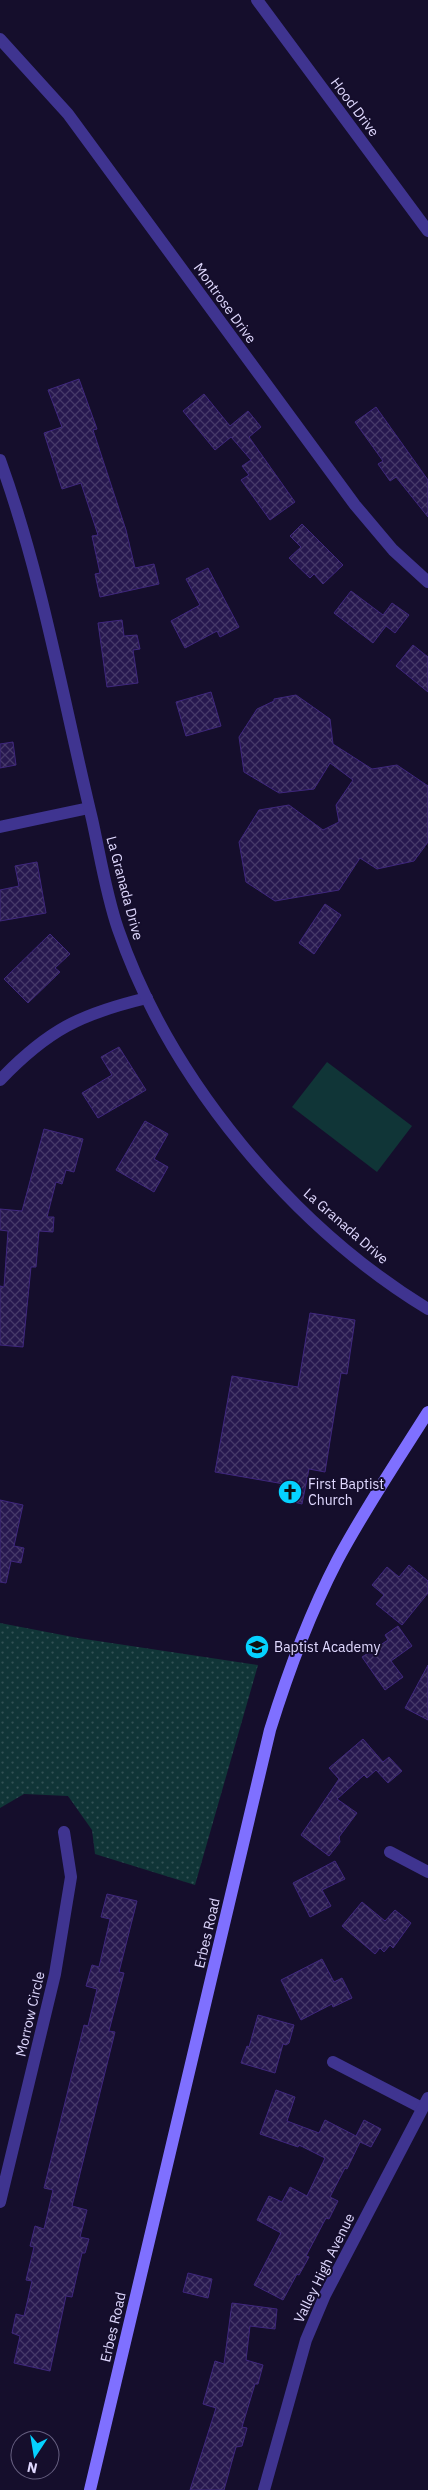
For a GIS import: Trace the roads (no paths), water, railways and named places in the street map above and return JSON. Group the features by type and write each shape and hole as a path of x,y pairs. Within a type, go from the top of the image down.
{"main road":[{"name":"Erbes Road","path":"90,2490 268,1740 284,1684 311,1615 337,1562 369,1505 428,1412"}],"street":[{"name":"Hood Drive","path":"257,0 428,231"},
{"name":"Montrose Drive","path":"0,40 68,114 355,505 393,550 428,582"},
{"name":"La Granada Drive","path":"0,460 24,534 117,927 147,998 176,1052 210,1103 248,1151 281,1188 330,1236 382,1277 428,1309"},
{"path":"0,827 89,808"},
{"path":"0,1080 27,1052 62,1027 103,1009 147,998"},
{"name":"Morrow Circle","path":"0,2202 56,1974 71,1877 64,1832"},
{"path":"390,1852 428,1872"},
{"path":"333,2062 425,2103"},
{"name":"Valley High Avenue","path":"264,2490 306,2340 325,2295 425,2103"}],"place":[{"name":"First Baptist Church","path":"290,1492"},
{"name":"Baptist Academy","path":"257,1647"}]}
